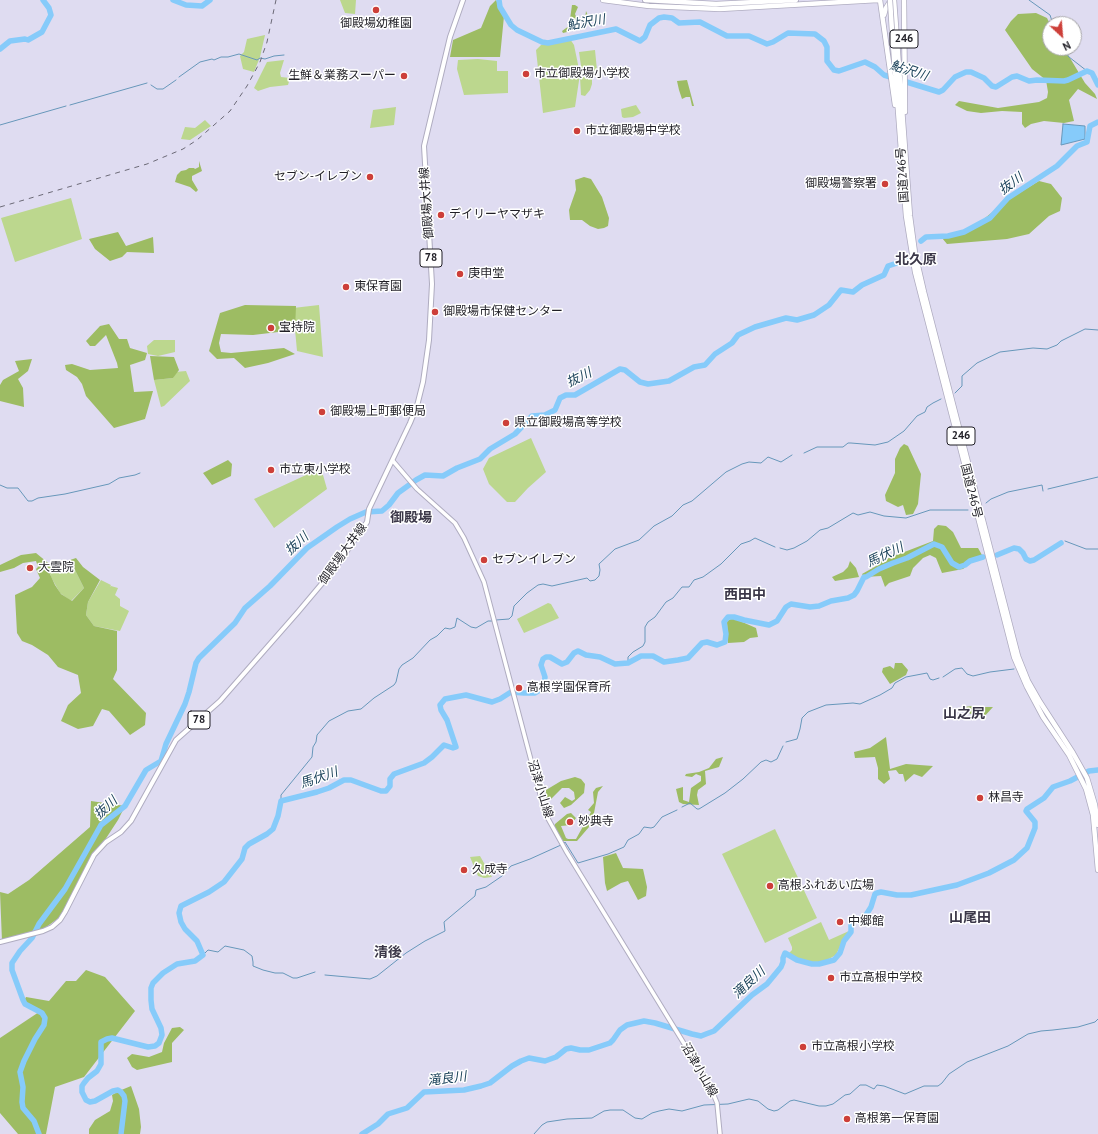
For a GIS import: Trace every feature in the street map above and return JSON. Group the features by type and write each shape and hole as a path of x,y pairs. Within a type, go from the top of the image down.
{"highway":[{"path":"603,0 649,6 720,8 879,0"},
{"path":"645,0 716,4 796,0"},
{"name":"246","path":"879,0 886,41 898,77"},
{"path":"886,41 884,14 890,0"},
{"name":"246","path":"890,0 898,77 901,128"},
{"path":"894,0 900,6 904,16"},
{"name":"246","path":"894,0 894,31"},
{"name":"246","path":"898,89 904,0"},
{"name":"国道246号","path":"898,89 915,253 1018,656 1040,702 1078,766 1093,799 1098,825"},
{"name":"国道246号","path":"1084,779 1093,815 1098,870"}],"main road":[{"name":"御殿場大井線","path":"0,942 43,931 52,927 63,916 99,848 125,829 131,821 176,740 220,700 317,590 367,522 369,509 393,461 417,406 423,382 427,360 432,284 424,146 450,37 463,0"},
{"name":"沼津小山線","path":"393,461 410,482 459,528 481,574 546,815 561,844 710,1086 717,1104 720,1134"}],"green space":[{"path":"340,0 356,0 355,14 345,13"},
{"path":"496,0 504,16 500,57 450,57 453,40 481,28 490,6"},
{"path":"572,5 578,7 575,14 577,19 585,19 586,11 589,18 595,20 592,22 587,20 575,24 567,32 563,33 562,31 569,26"},
{"path":"1036,13 1043,16 1042,56 1069,56 1085,83 1095,94 1097,99 1078,89 1069,100 1074,121 1064,123 1044,121 1031,124 1025,128 1022,124 1022,112 1002,111 981,113 967,111 955,105 959,101 998,108 1039,102 1047,98 1048,92 1046,80 1032,69 1005,30 1018,14"},
{"path":"265,35 260,57 254,72 243,69 240,56 244,52 247,39"},
{"path":"570,39 574,45 580,74 575,107 543,113 536,50 541,45"},
{"path":"595,50 597,70 582,73 579,52"},
{"path":"478,59 497,61 497,71 508,71 508,93 464,95 457,69 458,60"},
{"path":"284,60 280,73 281,77 290,78 288,85 270,87 258,91 254,88 267,62"},
{"path":"592,76 590,90 585,96 581,95 580,77"},
{"path":"687,80 694,106 692,106 690,97 682,99 679,90 677,81"},
{"path":"636,105 641,113 633,117 622,117 621,109"},
{"path":"396,107 394,125 370,128 373,110"},
{"path":"205,120 211,126 190,140 181,139 185,127 195,128"},
{"path":"199,161 202,171 192,176 192,180 198,190 196,192 190,187 175,182 177,175 181,171 199,167"},
{"path":"584,177 591,179 602,197 609,218 608,226 604,228 598,229 590,226 582,220 570,220 569,210 576,190 575,180"},
{"path":"1039,181 1051,184 1062,198 1060,211 1049,216 1029,234 1007,239 947,244 942,238 969,231 1006,201"},
{"path":"71,198 82,239 15,262 1,218"},
{"path":"118,232 126,246 153,237 154,253 127,252 122,257 110,261 95,249 89,239"},
{"path":"245,305 296,306 295,330 253,335 221,334 219,343 221,352 231,353 284,348 295,354 268,363 245,368 234,358 217,359 209,351 220,313"},
{"path":"319,305 323,357 297,351 293,308"},
{"path":"109,324 119,339 127,339 130,348 147,353 145,360 130,365 134,392 153,391 145,419 114,428 86,396 82,384 77,377 66,370 65,365 72,364 90,370 118,368 106,335 95,346 90,346 86,341 100,326"},
{"path":"154,340 175,340 175,352 158,356 148,354 147,346"},
{"path":"150,356 174,357 179,370 173,378 154,380"},
{"path":"32,359 28,371 18,379 23,388 24,407 0,401 0,385 3,380 19,371 15,361"},
{"path":"186,371 190,381 164,406 161,407 154,380 173,378 175,372"},
{"path":"531,438 546,472 515,502 507,502 489,484 483,469 489,458"},
{"path":"904,444 908,446 921,474 918,504 913,514 906,515 903,505 898,507 886,501 885,495 895,473 895,459 900,448"},
{"path":"228,460 232,464 231,476 212,485 203,473"},
{"path":"319,469 323,475 327,489 274,528 254,499"},
{"path":"938,525 946,526 953,532 961,548 978,548 982,555 963,569 942,573 936,558 930,555 923,558 913,568 910,576 889,583 885,587 881,576 864,577 862,574 878,565 881,561 933,541 934,529"},
{"path":"36,553 53,567 49,569 49,572 55,585 61,594 72,601 84,588 71,562 59,566 55,565 76,558 83,567 100,580 88,602 86,615 94,626 117,631 117,670 113,679 146,713 145,725 130,735 109,711 102,709 93,726 78,729 61,721 68,705 81,693 78,675 58,667 48,655 32,645 22,641 17,633 15,595 32,587 40,578 36,569 38,567 36,561 23,563 14,568 0,572 0,565 21,555"},
{"path":"850,561 856,568 859,577 835,581 832,577 843,572 848,567"},
{"path":"71,562 84,588 71,601 60,593 51,577 49,570 55,565 59,566"},
{"path":"101,580 111,585 110,587 118,588 115,595 120,599 120,606 129,611 120,631 94,626 86,615 88,602"},
{"path":"548,603 551,604 559,618 524,633 517,619"},
{"path":"733,618 756,628 758,637 750,638 744,642 728,643 727,621"},
{"path":"895,663 902,663 908,670 906,675 890,684 882,672 883,668 890,666 894,669"},
{"path":"973,706 978,712 985,711 985,707 993,707 982,719 962,710 963,707"},
{"path":"886,737 890,769 906,764 933,766 922,777 914,774 905,782 903,774 899,774 896,770 888,771 890,779 884,784 878,779 878,768 875,757 855,758 854,752 870,748"},
{"path":"723,757 719,767 705,771 706,784 698,790 697,795 699,805 683,804 679,802 676,789 683,787 683,800 689,802 691,788 701,781 701,776 696,774 692,777 685,776 686,774 699,772 709,768 716,759"},
{"path":"575,777 581,779 585,784 584,793 571,805 564,808 560,803 565,797 572,801 575,799 574,792 569,788 562,788 550,800 546,799 546,790 561,781"},
{"path":"603,786 598,792 594,813 588,821 589,827 577,841 563,841 554,827 555,824 567,814 571,813 576,818 571,825 561,826 566,838 576,839 591,812 588,810 594,803 593,792 596,788"},
{"path":"91,801 125,806 60,917 38,933 2,941 0,892 8,894 29,880 90,827"},
{"name":"高根ふれあい広場","path":"775,829 817,918 765,943 722,854"},
{"path":"616,853 623,868 643,869 647,887 646,896 638,900 628,881 621,883 607,891 603,857"},
{"path":"480,856 492,877 484,878 478,876 470,857"},
{"name":"高根ふれあい広場","path":"821,922 829,940 849,931 836,955 825,961 812,963 797,959 789,953 792,950 792,947 788,938"},
{"path":"86,970 105,977 135,1011 84,1077 55,1087 46,1134 18,1134 0,1113 0,1038 39,1012 27,1004 25,999 26,997 49,1001 66,981 76,981"},
{"path":"180,1027 184,1030 172,1043 172,1062 137,1070 132,1067 127,1058 132,1054 149,1057 162,1052 164,1043 172,1028"},
{"path":"131,1086 139,1109 141,1127 140,1134 89,1134 89,1129 95,1120 110,1111 113,1101 112,1095"}],"water":[{"path":"1063,124 1085,126 1085,139 1061,145"}],"waterway":[{"name":"鮎沢川","path":"0,49 10,41 28,40 42,32 51,15 49,8 43,0"},
{"name":"鮎沢川","path":"173,0 186,5 202,6 210,0"},
{"name":"鮎沢川","path":"499,0 500,7 511,25 517,30 542,42 548,43 616,29 640,41 645,37 650,25 659,18 664,17 672,18 679,23 700,22 727,36 749,36 767,44 788,33 815,34 824,41 827,47 827,61 834,70 839,71 865,62 875,67 884,75 939,92 943,90 955,77 966,72 971,72 984,78 992,86 996,87 1012,77 1017,76 1029,81 1064,81 1087,71 1092,73 1098,85"},
{"path":"1029,0 1050,16"},
{"path":"179,77 200,62 212,59 214,60 221,57 239,54 257,60 260,58 265,59 284,55"},
{"path":"1068,56 1087,71"},
{"path":"151,85 157,89 163,89 176,80"},
{"path":"70,105 147,83"},
{"path":"0,125 66,106"},
{"name":"抜川","path":"921,241 926,237 948,236 964,232 990,218 1008,198 1057,166 1077,146 1087,142 1090,126 1098,122"},
{"name":"抜川","path":"39,1134 34,1121 23,1108 23,1087 20,1072 35,1039 44,1025 45,1018 42,1013 25,1004 12,970 12,963 20,951 32,938 39,924 65,889 101,825 125,806 146,770 161,761 166,744 185,704 196,663 199,658 235,623 245,608 270,586 307,548 337,527 366,512 382,511 389,505 398,493 425,475 443,476 457,468 480,459 490,449 515,434 532,416 545,415 555,410 560,398 566,395 575,395 620,369 625,370 640,382 648,384 669,381 694,367 705,365 715,354 732,343 738,335 755,327 786,318 797,320 814,315 829,305 841,290 853,292 862,285 884,275 888,266 906,260"},
{"path":"955,393 962,386 962,376 977,363 1000,352 1033,348 1047,349 1085,329 1098,330"},
{"path":"804,453 817,447 843,447 848,443 875,445 888,442 904,431 917,416 925,412 927,407 941,399"},
{"path":"496,620 509,619 512,616 514,606 527,593 538,585 543,584 552,586 587,578 590,581 595,580 599,576 599,564 615,549 639,540 654,526 672,516 683,505 692,501 726,472 749,462 761,463 768,457 781,462 792,455"},
{"path":"0,485 7,488 18,488 28,501 32,501 38,498 65,494 109,484 119,478 140,473"},
{"path":"1048,489 1098,477"},
{"path":"986,503 991,499 1008,492 1042,485 1043,491"},
{"path":"780,548 787,550 794,548 807,541 820,530 828,528 853,513 858,515 870,512 884,516 906,518 930,510 968,510"},
{"path":"628,663 628,657 643,646 645,642 645,627 648,622 655,617 666,602 673,598 682,587 689,587 694,580 703,577 721,564 741,544 755,538 775,547"},
{"name":"馬伏川","path":"1065,541 1086,549 1098,549"},
{"name":"馬伏川","path":"997,555 1014,548 1019,549 1026,559 1030,561 1061,543"},
{"name":"馬伏川","path":"121,1134 125,1101 121,1092 118,1090 113,1091 95,1101 90,1102 86,1100 82,1092 82,1086 84,1083 97,1071 101,1064 101,1042 112,1038 148,1047 155,1046 159,1043 162,1035 161,1028 152,1009 151,988 153,983 163,973 177,964 195,961 203,955 197,941 185,929 181,922 179,913 181,906 209,892 224,882 242,859 245,848 273,829 278,816 281,801 317,792 329,788 344,780 351,780 381,791 386,791 390,786 390,779 394,774 424,763 444,745 453,748 456,747 447,720 441,710 440,705 445,699 466,695 492,702 511,692 535,693 541,689 544,683 545,677 541,665 543,659 546,657 550,657 562,664 567,662 574,653 578,651 586,655 600,657 615,664 628,663 641,656 653,656 664,662 688,658 702,643 707,642 717,645 725,642 726,634 724,622 728,617 769,625 777,621 786,607 791,604 810,607 848,598 854,595 864,577 934,544 942,547 952,563 959,567 970,561 983,557"},
{"path":"281,801 281,795 312,757 313,747 316,742 317,735 329,721 348,711 361,709 374,698 394,685 399,669 402,665 413,658 430,640 437,636 445,628 450,629 455,627 457,618 471,627 476,628 488,621 492,621"},
{"path":"943,677 955,669 962,668 967,674 973,676 1014,669"},
{"path":"786,742 797,739 802,718 808,712 826,705 853,703 860,704 892,688 895,683 906,677 927,673 930,679 933,680 939,678"},
{"path":"682,807 690,803 699,809 725,793 761,762 766,760 771,762 777,759 783,746"},
{"name":"滝良川","path":"362,1134 378,1124 388,1114 407,1108 424,1092 464,1090 481,1086 490,1083 512,1066 529,1058 545,1061 556,1057 566,1049 571,1048 589,1050 610,1043 620,1030 627,1025 644,1021 701,1036 714,1031 752,995 767,984 781,967 785,953 797,960 812,964 819,964 834,960 840,953 844,941 851,932 851,923 854,920 862,918 866,915 871,907 875,894 881,892 897,895 911,895 957,885 989,873 1014,860 1027,848 1035,828 1035,822 1026,811 1027,809 1044,798 1053,787 1070,781 1089,771 1098,770"},
{"path":"564,843 565,842 578,863 608,854 624,847 628,840 639,834 644,827 654,827 662,817 677,810"},
{"path":"325,975 370,979 377,976 406,953 445,931 444,922 475,896 476,890 486,887 502,876 511,866 561,845"},
{"path":"203,955 208,950 218,952 225,946 244,950 252,956 253,966 263,970 283,973 293,978 315,972"},
{"path":"534,1134 547,1122 567,1119 592,1118 604,1111 610,1110 623,1110 635,1118 642,1119 652,1113 669,1109 682,1111 704,1105 728,1104 749,1099 758,1101 768,1109 774,1111 794,1100 819,1106 826,1106 833,1104 845,1095 850,1094 860,1085 866,1085 874,1089 877,1085 884,1086 905,1094 924,1086 938,1086 949,1074 967,1062 1008,1046 1028,1034 1078,1027 1095,1022 1098,1019"}],"railway":[{"path":"0,207 147,164 183,149 197,140 230,111 247,86 260,62 267,42 276,0"}],"place":[{"name":"御殿場幼稚園","path":"376,10"},
{"name":"市立御殿場小学校","path":"526,74"},
{"name":"生鮮＆業務スーパー","path":"404,76"},
{"name":"市立御殿場中学校","path":"577,131"},
{"name":"セブン-イレブン","path":"370,177"},
{"name":"御殿場警察署","path":"885,184"},
{"name":"デイリーヤマザキ","path":"441,215"},
{"name":"庚申堂","path":"460,274"},
{"name":"東保育園","path":"346,287"},
{"name":"御殿場市保健センター","path":"435,312"},
{"name":"宝持院","path":"271,328"},
{"name":"御殿場上町郵便局","path":"322,412"},
{"name":"県立御殿場高等学校","path":"506,423"},
{"name":"市立東小学校","path":"271,470"},
{"name":"セブンイレブン","path":"484,560"},
{"name":"大雲院","path":"30,568"},
{"name":"高根学園保育所","path":"519,688"},
{"name":"林昌寺","path":"980,798"},
{"name":"妙典寺","path":"570,822"},
{"name":"久成寺","path":"464,870"},
{"name":"高根ふれあい広場","path":"770,886"},
{"name":"中郷館","path":"840,922"},
{"name":"市立高根中学校","path":"831,978"},
{"name":"市立高根小学校","path":"803,1047"},
{"name":"高根第一保育園","path":"847,1119"}],"district":[{"name":"北久原","path":"916,260"},
{"name":"御殿場","path":"411,518"},
{"name":"西田中","path":"745,595"},
{"name":"山之尻","path":"964,714"},
{"name":"山尾田","path":"970,918"},
{"name":"清後","path":"388,953"}]}
